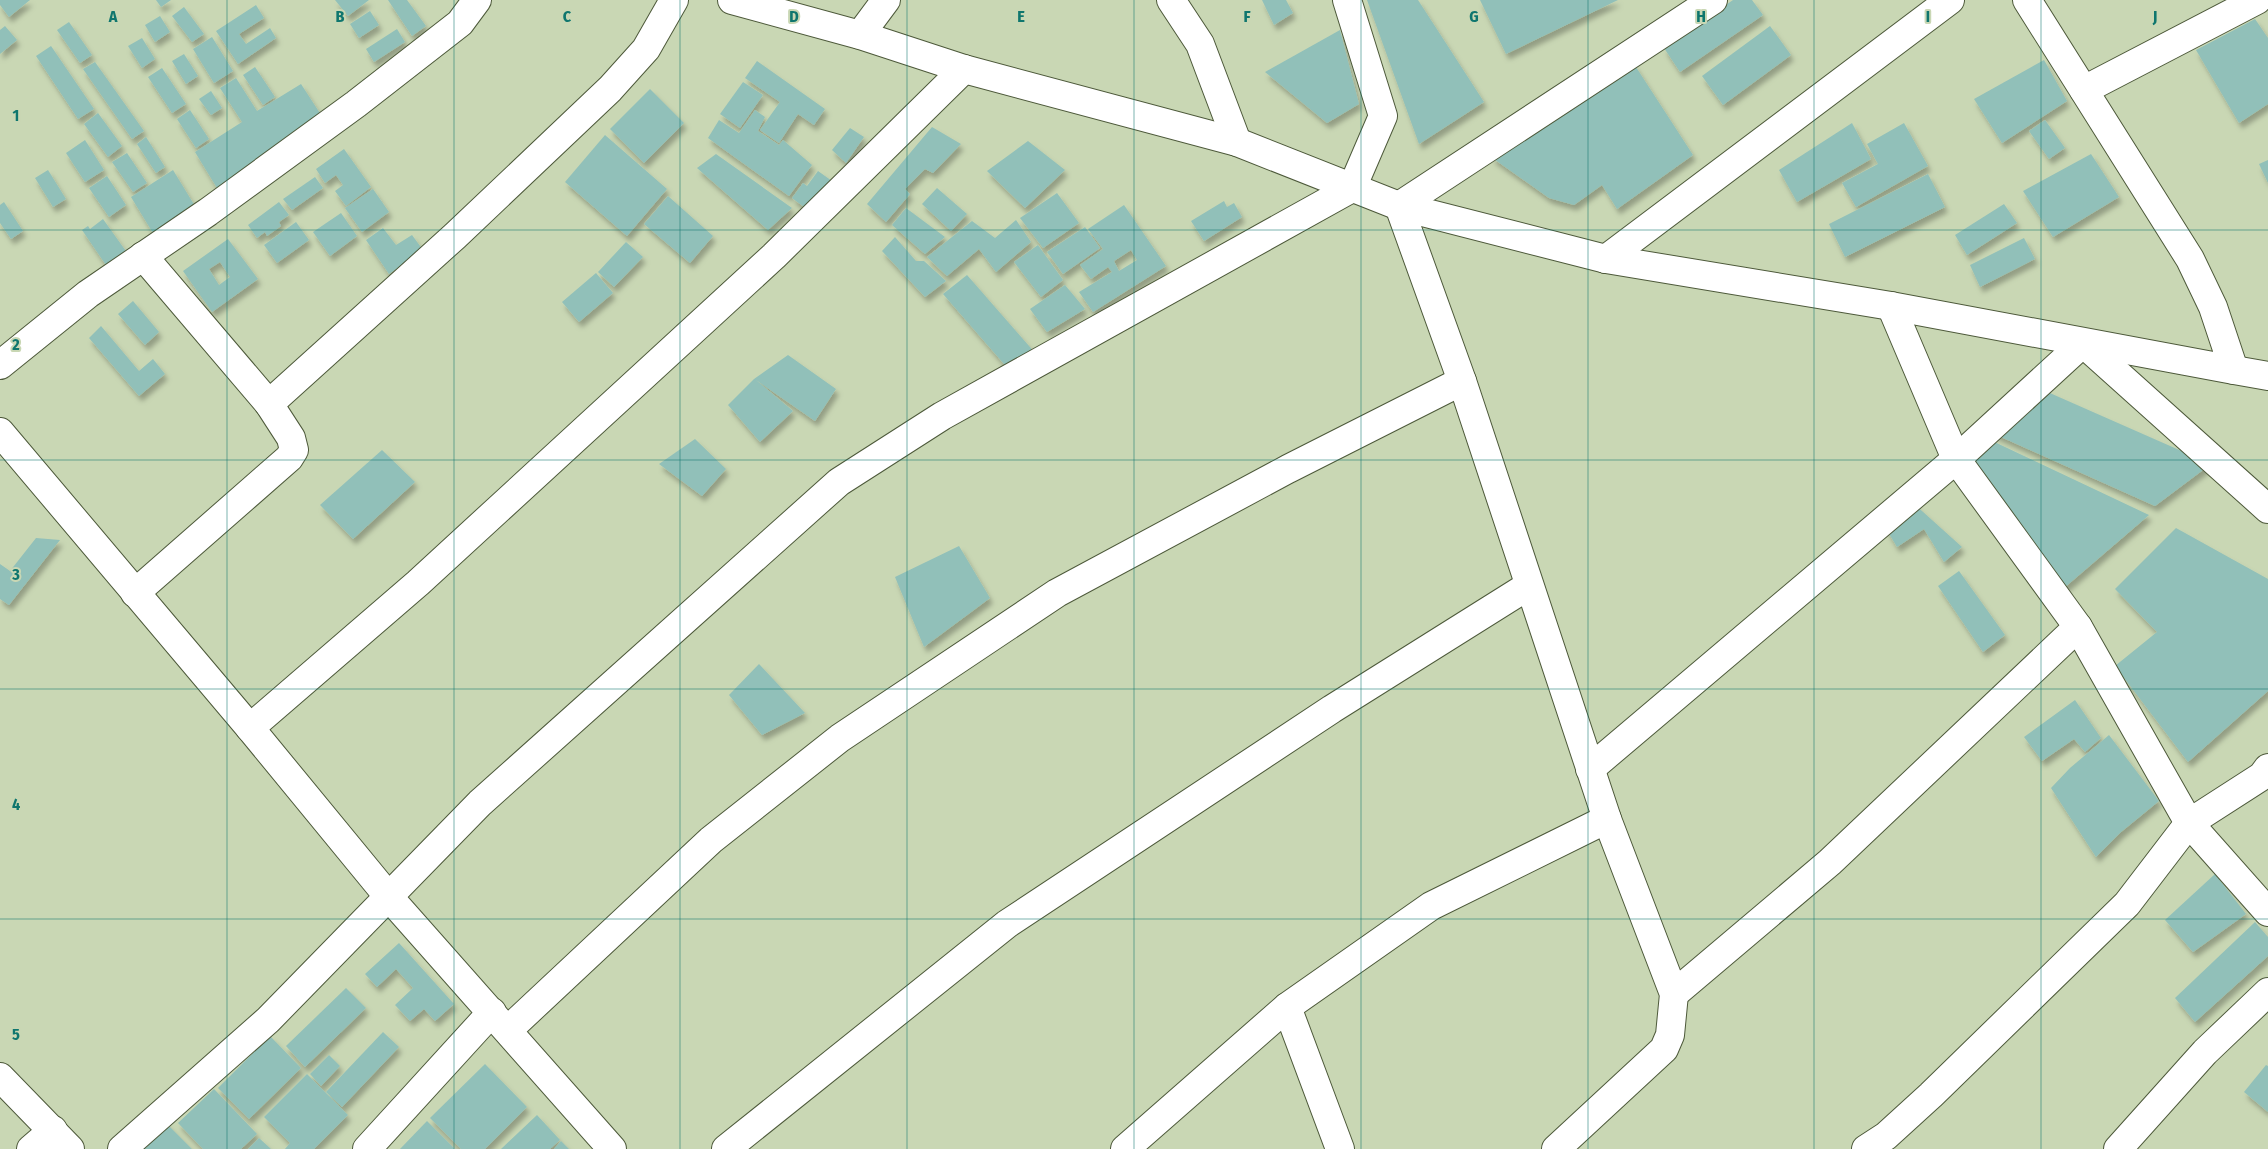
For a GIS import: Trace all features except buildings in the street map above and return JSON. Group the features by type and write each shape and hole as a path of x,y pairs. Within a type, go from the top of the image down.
{"street":[{"path":"0,365 88,294 208,212 356,104 460,23 477,0"},
{"path":"269,404 455,236 610,89 646,49 674,0"},
{"path":"732,0 860,35 964,69 1237,142 1399,206 1606,259 1890,306 2268,376"},
{"path":"860,35 886,0"},
{"path":"1171,0 1200,44 1237,142"},
{"path":"122,1149 268,1020 480,803 839,482 942,416 1352,188 1383,116 1346,0"},
{"path":"1399,206 1714,0"},
{"path":"1606,259 1950,0"},
{"path":"2027,0 2190,259 2213,306 2234,370"},
{"path":"2084,90 2257,0"},
{"path":"250,728 418,584 774,256 964,69"},
{"path":"1399,206 1462,381 1528,586 1607,819 1674,994 1670,1035 1664,1049 1562,1147"},
{"path":"135,593 289,458 294,450 291,438 269,404 143,256"},
{"path":"1890,306 1956,459 2078,627 2188,823 2268,912"},
{"path":"1590,768 1956,459 2083,343"},
{"path":"2083,343 2268,509"},
{"path":"367,1149 500,1021 711,840 840,738 1057,593 1288,469 1462,381"},
{"path":"0,432 250,728 388,896 612,1149"},
{"path":"726,1149 1007,924 1332,709 1528,586"},
{"path":"1674,994 1830,862 2078,627"},
{"path":"1884,1144 2126,904 2188,823 2262,776 2268,768"},
{"path":"1125,1149 1287,1007 1431,906 1607,819"},
{"path":"2118,1149 2206,1052 2268,992"},
{"path":"1287,1007 1340,1149"},
{"path":"0,1077 61,1139 31,1149"}]}
